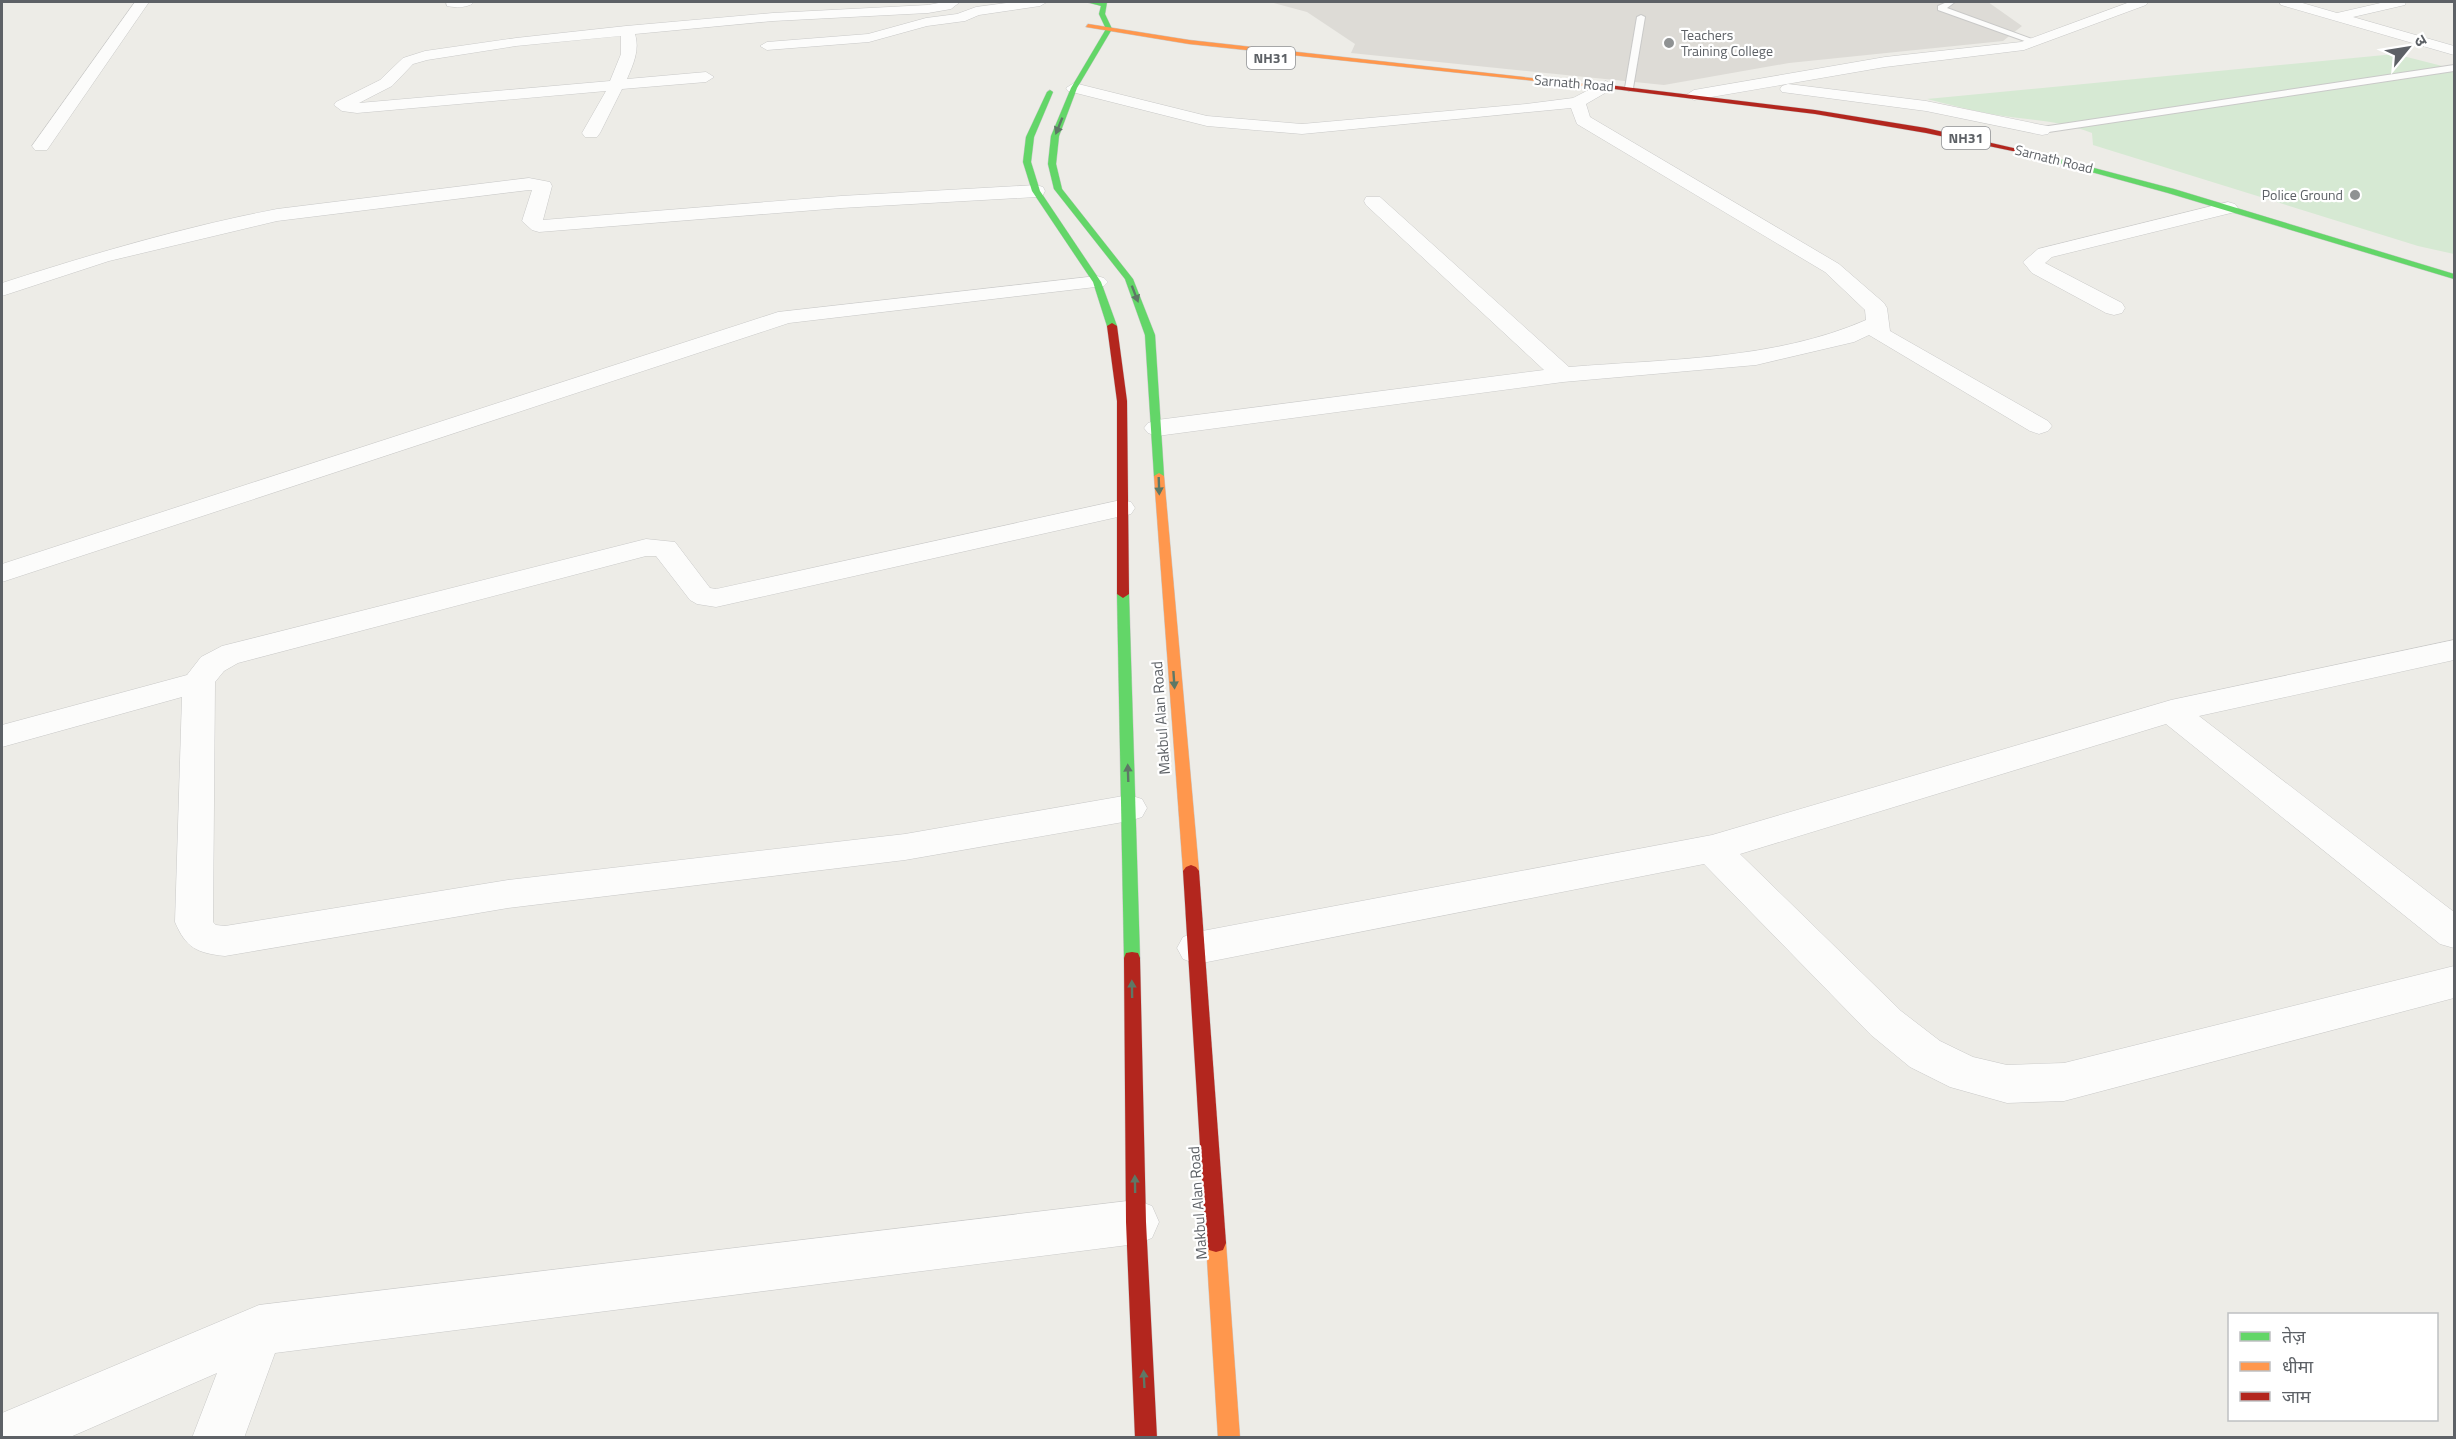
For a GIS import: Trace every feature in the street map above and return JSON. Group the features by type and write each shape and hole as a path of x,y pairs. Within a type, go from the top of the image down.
{"main road":[{"path":"1088,2 1104,7 1106,33"},
{"name":"Sarnath Road","path":"1104,7 1082,30 1463,73 1694,95 1847,116 2000,145 2091,168 2454,276"},
{"name":"Makbul Alan Road","path":"1106,33 1074,88 1055,136 1052,164 1058,189 1129,279 1150,334 1164,554 1197,948 1229,1437"},
{"path":"1055,84 1030,137 1027,162 1036,191 1098,282 1114,331 1122,401 1121,508 1136,1222 1146,1437"}],"street":[{"path":"41,146 142,2"},
{"path":"452,3 467,2"},
{"path":"706,77 357,108 342,105 386,83 402,64 416,58 507,43 627,30 773,17 928,9 946,6 953,2"},
{"path":"766,46 861,40 926,22 960,18 976,11 1040,2"},
{"path":"1694,95 1885,62 2024,46 2141,2"},
{"path":"2286,2 2454,51"},
{"path":"2339,16 2400,2"},
{"path":"591,133 616,85 629,52 630,42 627,30"},
{"path":"1750,85 1926,106 2042,130"},
{"path":"1074,88 1207,121 1302,129 1515,110 1577,102 1606,86"},
{"path":"1577,102 1583,120 1832,268 1876,308 1879,334 2039,426"},
{"path":"2000,145 2042,130"},
{"path":"2,290 102,256 236,223 277,215 529,184 543,186 532,221 539,226 841,202 1036,191"},
{"path":"1373,201 1563,375"},
{"path":"2114,309 2038,269 2033,262 2045,253 2228,208"},
{"path":"2,573 786,317 1098,282"},
{"path":"1157,428 1563,375 1756,358 1846,337 1878,323"},
{"path":"1121,508 716,598 708,598 700,594 666,548 631,549 233,653 204,671 199,682 194,922 199,933 207,938 225,941 507,894 905,847 1129,808"},
{"path":"1197,948 1712,849 2172,711 2454,650"},
{"path":"2,736 199,682"},
{"path":"2172,711 2454,933"},
{"path":"1712,849 1886,1023 1925,1054 1965,1074 2007,1084 2064,1082 2454,982"},
{"path":"5,1437 259,1330 1136,1222"},
{"path":"218,1437 259,1330"}],"lane":[{"path":"1951,2 1941,8 2036,42"},
{"path":"1629,88 1641,17"},
{"path":"2042,130 2454,68"}],"shaded area":[{"name":"Teachers Training College","path":"1270,2 1988,2 2022,26 2003,41 1789,63 1664,85 1351,53 1355,44 1307,12"}],"green space":[{"name":"Police Ground","path":"2395,54 2454,69 2454,254 2418,246 2093,145 2092,133 2080,129 1991,114 1927,99"}],"traffic: fast":[{"path":"1088,2 1104,5"},
{"path":"1105,2 1102,14 1109,29 1074,88 1055,136 1052,164 1058,189 1129,279 1150,335 1159,476"},
{"path":"1050,92 1030,137 1027,162 1036,191 1097,282 1112,326"},
{"path":"2036,154 2171,191 2454,277"},
{"path":"1123,594 1132,958"}],"traffic: slow":[{"path":"1088,26 1189,42 1592,85"},
{"path":"1159,476 1191,871"},
{"path":"1216,1243 1229,1438"}],"traffic: jam":[{"path":"1592,85 1704,97 1871,120 2036,154"},
{"path":"1112,326 1122,401 1123,594"},
{"path":"1191,871 1216,1243"},
{"path":"1132,958 1136,1222 1146,1438"}],"place":[{"name":"Teachers Training College","path":"1669,43"},
{"name":"Police Ground","path":"2355,195"}]}
